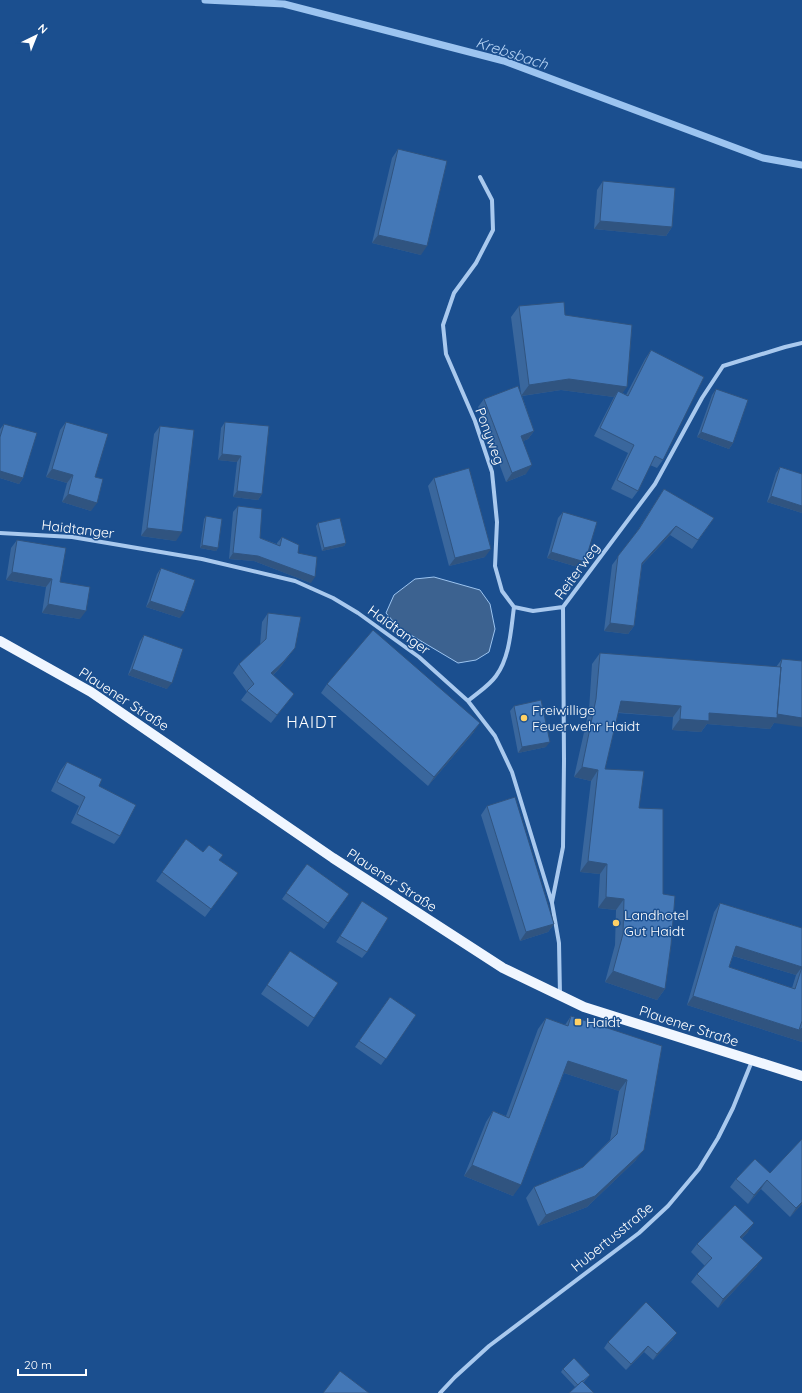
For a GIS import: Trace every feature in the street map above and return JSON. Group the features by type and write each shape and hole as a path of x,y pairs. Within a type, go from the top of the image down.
{"main road":[{"name":"Plauener Straße","path":"0,641 91,692 333,858 503,968 584,1007 802,1076"}],"street":[{"name":"Ponyweg","path":"480,177 492,200 493,230 476,263 454,293 443,325 446,354 474,421 492,472 497,522 495,566 502,591 514,606"},
{"name":"Reiterweg","path":"552,902 563,848 563,608 655,484 702,398 723,366 802,343"},
{"name":"Haidtanger","path":"0,533 72,537 202,559 295,582 333,598 358,613 419,657 468,701 495,736 512,772 552,902 559,943 560,996"},
{"path":"468,701 496,676 503,663 507,650 514,606 533,611 563,608"},
{"name":"Hubertusstraße","path":"440,1393 455,1376 489,1346 639,1233 668,1206 699,1169 718,1138 733,1108 752,1061"}],"water":[{"path":"434,577 480,590 490,604 495,629 489,652 476,660 458,663 399,628 386,613 394,595 415,579"}],"building":[{"path":"398,149 447,161 427,246 378,235"},
{"path":"603,181 675,188 672,227 600,221"},
{"path":"564,302 565,315 632,325 627,387 569,379 529,385 519,306"},
{"path":"651,350 704,377 663,460 655,456 638,491 617,480 634,445 600,428 618,391 628,396"},
{"path":"518,386 534,431 521,436 532,465 512,473 484,399"},
{"path":"716,389 748,400 733,443 701,432"},
{"path":"66,422 108,434 95,477 103,479 97,503 68,494 73,475 52,469"},
{"path":"225,422 269,426 262,494 237,491 241,456 222,454"},
{"path":"4,424 37,433 23,478 0,471 0,437"},
{"path":"160,426 194,430 182,532 147,528"},
{"path":"780,467 802,474 802,506 771,496"},
{"path":"469,468 491,549 455,558 434,478"},
{"path":"664,489 714,518 698,540 676,526 642,563 634,626 610,623 618,556 639,529"},
{"path":"238,506 262,509 260,538 280,546 282,537 299,545 298,553 317,557 315,577 258,556 233,553"},
{"path":"563,512 597,522 585,562 551,552"},
{"path":"206,516 222,519 218,548 202,545"},
{"path":"340,518 346,543 324,548 318,523"},
{"path":"17,540 66,548 60,582 90,587 86,611 48,604 52,579 12,572"},
{"path":"161,568 195,580 184,612 150,601"},
{"path":"268,613 301,617 295,648 271,673 294,694 277,715 247,691 254,684 239,664 266,639"},
{"path":"373,630 480,723 434,777 327,684"},
{"path":"144,635 183,649 172,683 132,669"},
{"path":"600,653 781,667 777,718 709,713 709,721 680,719 681,706 621,701 605,769 644,771 639,808 663,809 663,894 675,896 671,945 665,989 613,971 623,934 624,899 606,897 607,864 588,861 598,770 582,767 596,699"},
{"path":"782,659 802,661 802,718 777,714 780,667"},
{"path":"541,700 550,742 522,747 514,706"},
{"path":"67,762 102,779 99,786 136,805 120,836 77,814 85,797 57,782"},
{"path":"515,797 554,924 526,932 487,806"},
{"path":"186,839 203,852 209,845 223,855 219,860 238,873 211,909 162,872"},
{"path":"307,864 349,894 328,923 286,893"},
{"path":"362,901 388,918 367,952 340,936"},
{"path":"720,903 802,928 802,967 802,1021 799,1030 693,996","holes":["736,946 802,967 795,989 729,967"]},
{"path":"290,951 338,983 314,1018 267,985"},
{"path":"390,997 416,1015 386,1059 359,1041"},
{"path":"571,1016 662,1046 644,1150 595,1196 546,1215 534,1187 583,1167 617,1134 627,1080 568,1061 521,1185 472,1165 493,1111 509,1118 546,1018 568,1026"},
{"path":"802,1139 802,1202 796,1208 767,1180 754,1195 736,1179 755,1159 770,1173"},
{"path":"735,1205 754,1223 740,1237 763,1258 723,1299 697,1274 712,1258 697,1244"},
{"path":"646,1302 677,1333 657,1354 648,1346 631,1364 608,1342"},
{"path":"574,1358 590,1375 578,1385 563,1369"},
{"path":"340,1371 369,1393 323,1393"},
{"path":"582,1381 594,1393 569,1393"}],"waterway":[{"name":"Krebsbach","path":"205,0 284,4 504,61 763,158 802,165"}],"place":[{"name":"Freiwillige Feuerwehr Haidt","path":"524,718"},
{"name":"Landhotel Gut Haidt","path":"616,923"},
{"name":"Haidt","path":"578,1022"}],"district":[{"name":"HAIDT","path":"312,722"}]}
